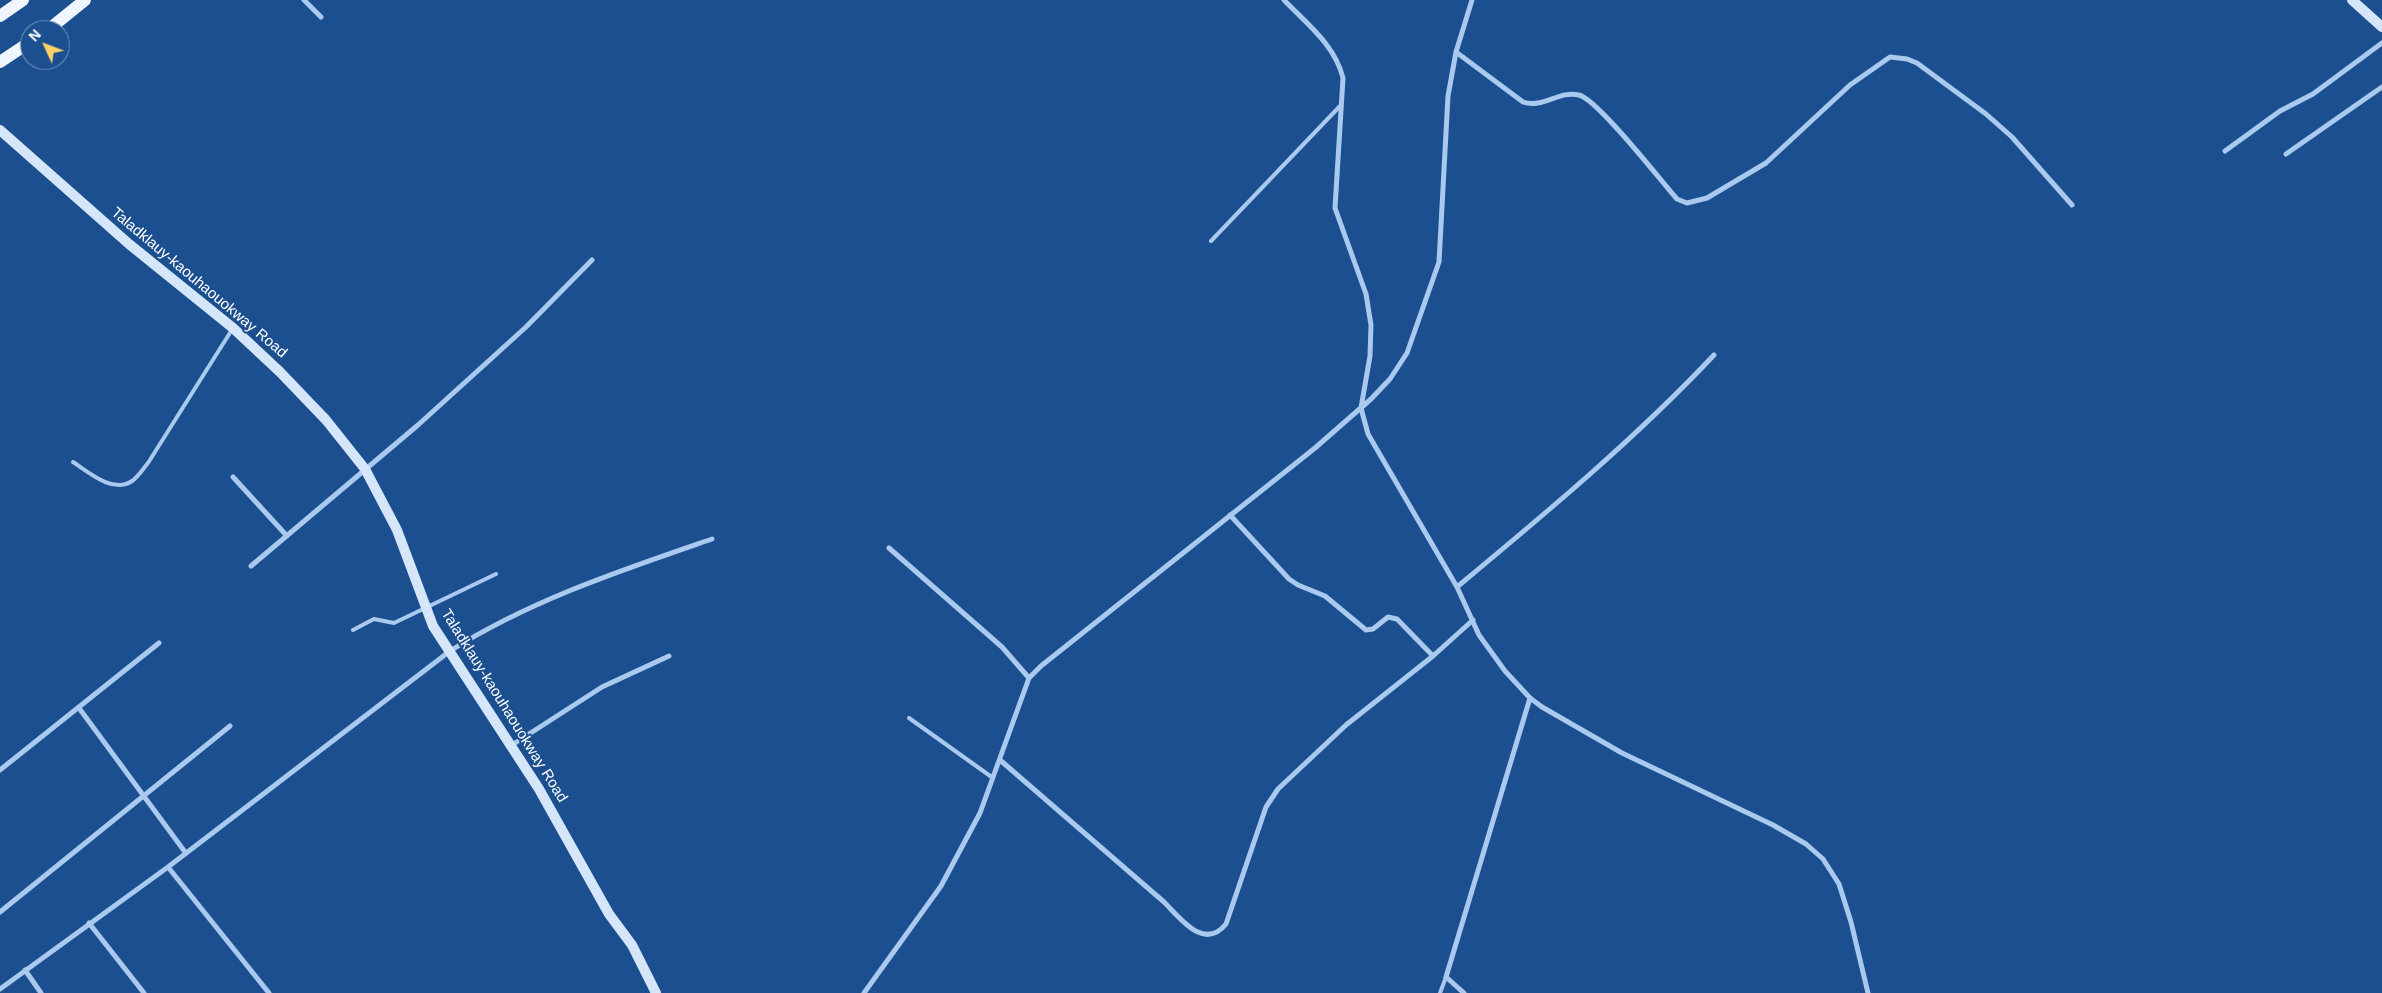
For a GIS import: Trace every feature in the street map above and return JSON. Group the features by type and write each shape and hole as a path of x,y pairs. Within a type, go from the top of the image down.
{"main road":[{"path":"0,16 23,0"},
{"path":"60,20 85,0"},
{"path":"0,62 20,49"}],"street":[{"path":"304,0 321,16"},
{"path":"1284,0 1327,44 1339,61 1342,78 1334,208 1366,294 1371,325 1370,356 1361,408 1368,434 1457,586 1474,620 1479,635 1494,657 1530,698 1570,725 1622,753 1774,825 1806,844 1823,859 1839,884 1851,922 1868,993"},
{"path":"864,993 941,886 980,813 1029,678 1041,666 1315,448 1361,408 1390,379 1408,353 1438,262 1448,96 1456,52 1472,0"},
{"path":"2352,0 2382,27"},
{"path":"2225,151 2280,111 2312,94 2382,43"},
{"path":"1456,52 1523,102 1532,105 1572,94 1582,95 1598,109 1677,199 1687,203 1707,198 1766,163 1850,85 1883,61 1890,57 1907,59 1917,63 2012,137 2072,205"},
{"path":"2286,154 2382,87"},
{"name":"Taladklauy-kaouhaouokway Road","path":"0,130 130,244 233,328 280,372 326,420 365,469 397,530 433,626 539,788 604,906 632,945 656,993"},
{"path":"251,566 413,430 526,327 592,260"},
{"path":"1457,586 1525,530 1667,405 1714,355"},
{"path":"233,477 287,536"},
{"path":"1230,516 1289,579 1298,585 1325,596 1366,630 1372,629 1388,617 1393,617 1433,656"},
{"path":"0,989 168,867 185,852 450,651 475,636 598,578 712,539"},
{"path":"890,548 1002,647 1029,678"},
{"path":"1000,760 1164,902 1186,924 1204,934 1212,935 1220,931 1226,924 1266,808 1278,789 1346,725 1433,656 1474,620"},
{"path":"0,770 159,643"},
{"path":"512,745 602,687 669,656"},
{"path":"1464,993 1446,977 1530,698"},
{"path":"79,708 185,852"},
{"path":"0,912 230,726"},
{"path":"168,867 269,993"},
{"path":"89,923 144,993"},
{"path":"25,970 41,993"}],"lane":[{"path":"1211,241 1340,105"},
{"path":"73,462 98,480 117,485 131,482 148,463 233,328"},
{"path":"353,630 374,619 394,623 496,574"},
{"path":"909,718 993,778"},
{"path":"1440,993 1446,977"}]}
